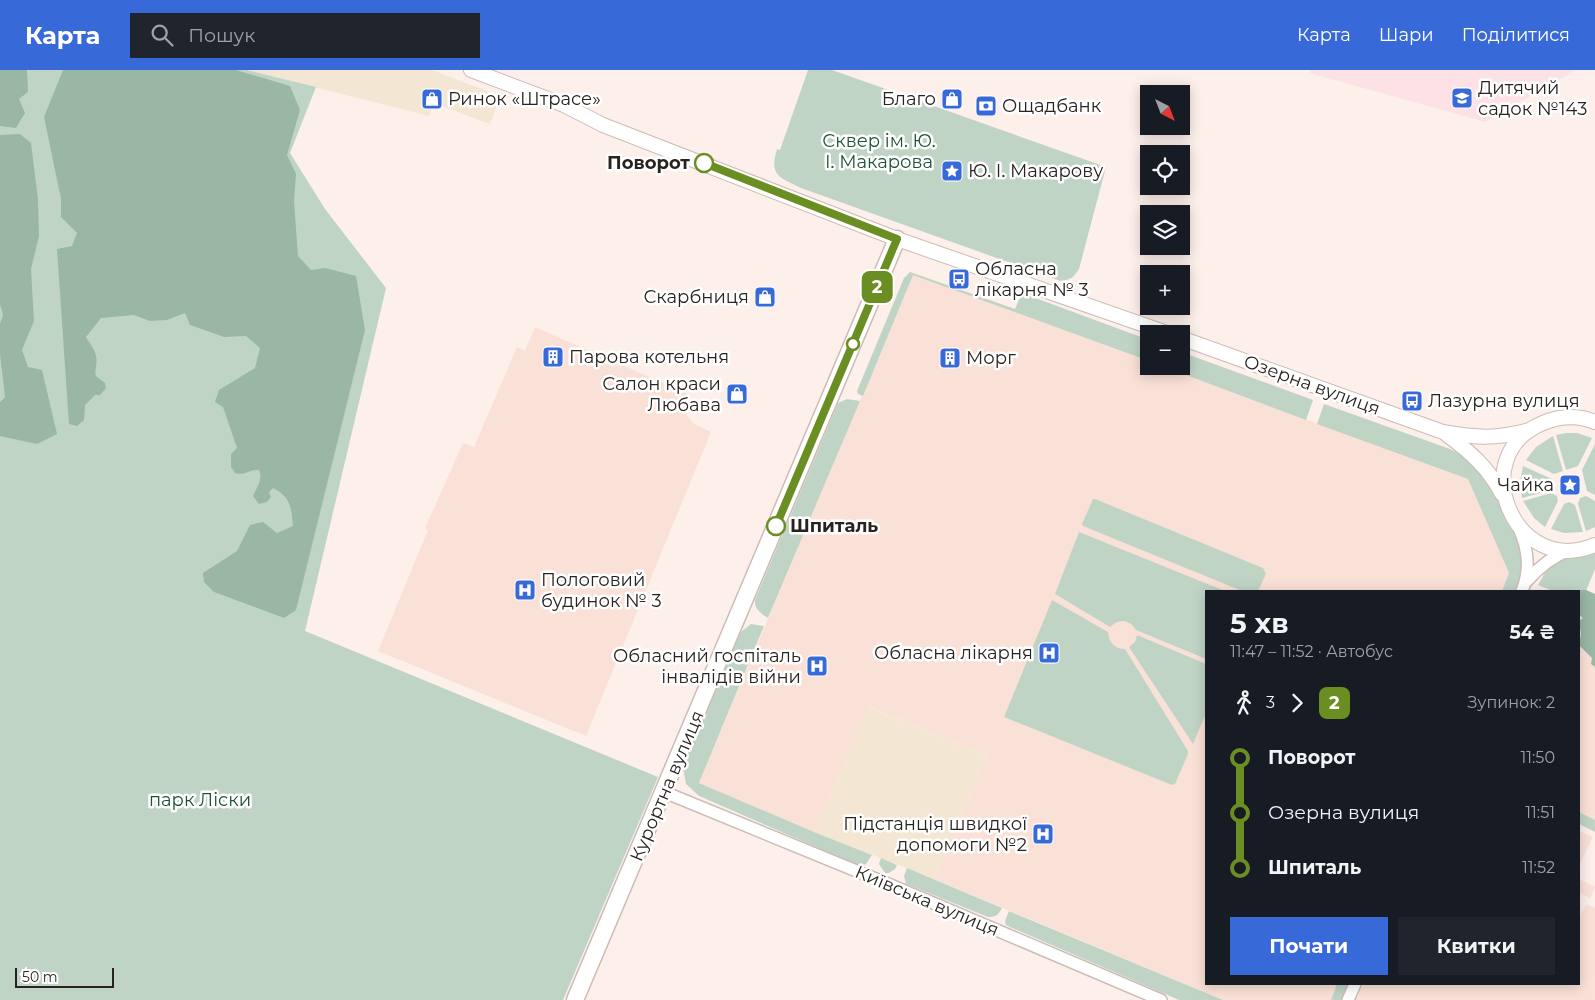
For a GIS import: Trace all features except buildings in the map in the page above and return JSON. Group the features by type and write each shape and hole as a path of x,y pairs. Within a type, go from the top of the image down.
{"main road":[{"name":"Курортна вулиця","path":"575,1000 897,239"}],"street":[{"path":"471,70 564,105 603,124 897,239 1144,325"},
{"name":"Озерна вулиця","path":"1190,341 1443,432 1469,437 1495,438 1530,430"},
{"path":"1504,498 1503,488 1506,466 1515,446 1530,430 1539,424 1559,418 1580,418 1595,422"},
{"name":"Озерна вулиця","path":"1443,432 1486,468 1504,498 1510,514 1519,527"},
{"path":"1519,527 1541,544 1559,549 1569,550 1595,545"},
{"path":"1519,527 1527,552 1528,570 1524,587"},
{"path":"1524,587 1552,557 1569,550"},
{"name":"Київська вулиця","path":"664,792 893,886 1161,1000"},
{"path":"1348,1000 1355,985"}],"shaded area":[{"name":"Ринок «Штрасе»","path":"247,70 432,70 500,96 490,124 434,103 429,116"},
{"name":"Дитячий садок №143","path":"1311,70 1576,70 1485,122 1310,73"},
{"name":"Обласна лікарня","path":"913,274 1140,358 1140,375 1186,375 1468,479 1509,573 1502,590 1205,590 1205,985 1337,985 1331,1000 1223,1000 934,879 987,756 869,707 814,832 699,783"},
{"name":"Пологовий будинок № 3","path":"535,327 688,394 681,411 693,423 711,432 586,736 378,651 428,530 425,528 463,443 474,447 517,347 525,351"},
{"path":"1580,602 1595,609 1595,820 1580,812"},
{"path":"868,707 987,756 934,879 814,832"},
{"path":"1580,831 1593,837 1580,864"},
{"path":"1580,880 1595,887 1590,899 1581,893 1580,895"},
{"path":"1587,904 1595,908 1595,1000 1356,1000 1363,985 1580,985 1580,915"}],"green space":[{"name":"парк Ліски","path":"0,70 247,70 316,87 290,153 325,209 386,288 305,631 658,777 563,1000 0,1000"},
{"path":"0,70 27,70 28,92 19,99 25,113 16,128 0,126"},
{"path":"63,70 236,70 290,86 300,110 287,155 296,174 294,201 298,256 311,270 325,268 356,276 365,330 296,610 284,618 214,592 204,582 203,573 237,551 250,525 263,522 277,533 293,526 289,503 279,491 273,488 269,492 271,497 267,502 259,504 253,496 260,480 259,470 239,474 235,473 231,467 231,454 237,448 223,407 215,402 219,390 255,368 260,348 246,336 224,337 190,325 185,313 167,320 150,321 134,315 101,318 86,337 95,353 97,361 96,376 105,383 106,388 100,395 95,395 85,405 84,420 77,426 69,424 57,249 72,246 77,233 61,217 61,199 44,117"},
{"name":"Сквер ім. Ю. І. Макарова","path":"808,70 832,70 1106,167 1079,269 1072,278 1061,281 801,188 782,178 775,170 774,165 777,149 780,150"},
{"path":"20,134 31,143 38,199 39,236 31,269 34,321 22,350 28,367 42,370 57,434 37,444 0,436 0,402 5,397 0,354 0,324 3,315 0,304 0,135"},
{"path":"910,272 1015,309 1022,293 1140,337 1140,358 913,275 863,396 858,394 857,391 904,278"},
{"path":"1190,355 1313,400 1306,420 1186,375 1190,375"},
{"path":"847,399 860,401 768,618 757,608 755,600 838,403"},
{"path":"1324,404 1450,449 1478,467 1487,477 1499,501 1513,530 1522,555 1522,569 1515,590 1502,590 1509,573 1468,479 1317,424"},
{"path":"1577,433 1592,438 1578,466 1566,470 1556,435"},
{"path":"1553,436 1563,471 1554,474 1526,460 1536,447"},
{"path":"1595,444 1595,495 1587,491 1582,470"},
{"path":"1523,466 1552,479 1553,485 1551,490 1522,498 1520,482"},
{"path":"1551,493 1557,496 1558,501 1545,527 1534,518 1523,501"},
{"path":"1586,496 1595,501 1595,527 1586,531 1578,504 1580,498"},
{"path":"1093,499 1095,499 1263,568 1266,574 1258,590 1240,590 1082,524"},
{"path":"1569,502 1575,505 1583,532 1564,533 1551,529 1564,504"},
{"path":"1079,532 1223,590 1205,590 1205,659 1136,630 1124,621 1117,622 1110,627 1055,594"},
{"path":"1595,550 1595,569 1581,603 1580,590 1550,590 1538,585 1548,567 1565,558"},
{"path":"1580,590 1586,590 1595,594 1595,667 1591,664 1592,658 1580,646 1580,620 1583,618 1580,616"},
{"path":"1052,600 1108,632 1113,644 1118,648 1125,649 1188,751 1175,784 1172,785 1004,717"},
{"path":"751,624 764,626 699,783 872,855 866,864 862,866 699,796 686,784 683,768 741,632"},
{"path":"1137,635 1205,664 1205,715 1193,744 1129,647 1135,642"},
{"path":"1580,812 1595,820 1595,832 1580,824"},
{"path":"881,858 897,865 895,869 885,873 879,864"},
{"path":"907,868 1002,908 993,917 988,917 906,884 904,876"},
{"path":"1009,911 1223,1000 1179,1000 1006,925 1005,921"},
{"path":"1337,985 1349,985 1342,1000 1331,1000"}],"bus line":[{"name":"2","path":"704,163 897,239 776,526"}],"place":[{"name":"Дитячий садок №143","path":"1462,98"},
{"name":"Ринок «Штрасе»","path":"432,99"},
{"name":"Благо","path":"952,99"},
{"name":"Ощадбанк","path":"986,106"},
{"name":"Поворот","path":"704,163"},
{"name":"Ю. І. Макарову","path":"952,171"},
{"name":"Обласна лікарня № 3","path":"959,279"},
{"name":"Скарбниця","path":"765,297"},
{"name":"Парова котельня","path":"553,357"},
{"name":"Морг","path":"950,358"},
{"name":"Салон краси Любава","path":"737,394"},
{"name":"Лазурна вулиця","path":"1412,401"},
{"name":"Чайка","path":"1570,485"},
{"name":"Шпиталь","path":"776,526"},
{"name":"Пологовий будинок № 3","path":"525,590"},
{"name":"Обласна лікарня","path":"1049,653"},
{"name":"Обласний госпіталь інвалідів війни","path":"817,666"},
{"name":"Підстанція швидкої допомоги №2","path":"1043,834"}]}
